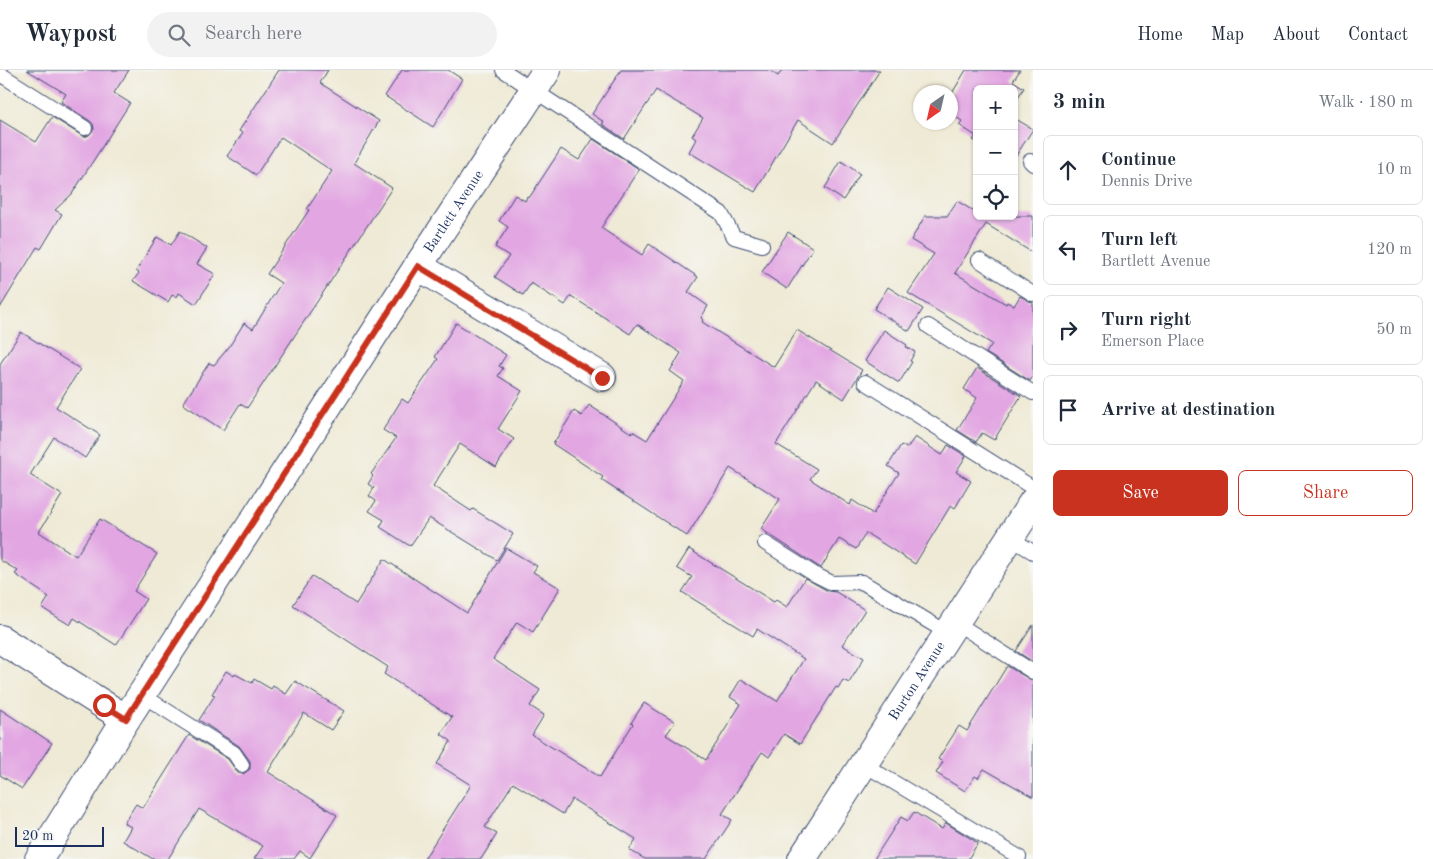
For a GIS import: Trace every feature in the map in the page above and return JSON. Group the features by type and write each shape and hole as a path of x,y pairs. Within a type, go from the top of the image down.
{"street":[{"name":"Bartlett Avenue","path":"39,859 126,719 540,80"},
{"path":"418,266 602,378"},
{"name":"Burton Avenue","path":"802,859 1033,502"},
{"path":"0,639 126,719"}],"lane":[{"path":"503,70 540,80 721,213 734,237 762,245"},
{"path":"0,74 85,128"},
{"path":"979,260 1033,294"},
{"path":"928,326 1033,393"},
{"path":"864,382 1033,488"},
{"path":"1010,538 1033,552"},
{"path":"766,543 814,574 832,583 862,582 1033,672"},
{"path":"142,695 234,753 242,765"},
{"path":"863,764 1019,857"}],"building":[{"path":"27,70 129,70 114,93 130,103 72,194 55,210 62,214 41,249 37,247 0,308 0,120 36,142 52,117 84,137 89,135 94,129 90,121 61,102 66,94"},
{"path":"279,70 328,70 320,83 379,121 354,163 392,188 247,408 240,404 223,430 183,404 209,363 214,365 229,347 244,323 253,329 281,283 267,274 332,171 281,137 256,175 227,156 243,133 239,131"},
{"path":"402,70 448,70 462,79 433,127 385,96"},
{"path":"621,70 769,70 778,76 782,70 880,70 833,143 798,120 755,192 689,152 696,139 692,136 703,118 656,90 624,139 602,124 604,122 592,114"},
{"path":"966,70 1020,70 1013,81 1024,88 1018,97 1018,85 973,85 973,134 959,125 962,121 958,118 957,85"},
{"path":"1018,120 1033,129 1018,153"},
{"path":"593,139 639,169 601,228 642,255 649,244 698,277 688,292 708,306 701,318 702,322 774,367 797,330 862,370 844,399 816,380 776,444 817,469 810,479 850,505 852,500 873,514 899,473 888,466 901,445 907,448 915,437 942,455 948,445 966,456 956,472 971,481 955,508 951,505 915,564 866,533 856,549 839,539 821,568 819,567 761,529 780,499 730,468 687,536 601,480 603,477 553,444 574,411 582,416 589,405 631,433 632,431 647,440 684,381 670,371 681,353 637,324 630,334 571,296 565,305 531,283 523,295 495,277 509,256 495,247 508,227 499,221 515,195 525,201 527,197 529,198 561,149 579,160"},
{"path":"841,161 860,174 843,200 825,188"},
{"path":"957,201 973,211 973,220 1018,220 1018,216 1033,216 1033,253 986,224 955,273 1006,304 1007,302 1014,306 1020,296 1033,303 1033,376 1030,381 986,353 992,344 908,293 934,254 911,240 925,216 947,216"},
{"path":"180,231 207,248 197,264 215,274 196,304 179,293 177,297 172,295 168,302 133,281 139,273 136,271 157,237 171,245"},
{"path":"788,232 813,248 787,289 762,272"},
{"path":"888,287 923,309 909,331 874,309"},
{"path":"456,323 506,355 499,366 503,368 498,376 522,391 498,429 514,439 496,467 460,444 433,486 471,511 473,509 513,534 497,560 429,518 410,546 380,527 384,520 369,511 376,501 369,496 374,488 368,484 373,476 371,474 396,438 383,430 402,399 408,403 438,359 435,357"},
{"path":"884,330 915,352 910,361 912,362 899,383 865,361"},
{"path":"21,332 80,369 56,407 100,435 85,458 54,437 30,475 62,495 39,532 76,556 100,519 157,554 134,591 146,599 116,645 74,618 70,625 42,608 49,597 15,574 18,571 0,560 0,364"},
{"path":"977,368 1021,396 994,440 982,433 976,442 957,430 977,398 964,389"},
{"path":"506,548 537,566 533,572 560,588 533,632 517,622 493,659 540,690 530,706 544,715 532,735 600,777 644,703 675,722 666,735 706,760 741,704 730,697 741,679 777,701 804,659 757,629 753,636 682,592 692,577 677,568 689,549 774,602 776,600 787,607 805,578 828,591 836,592 865,610 842,645 864,658 849,683 843,680 838,688 836,687 800,744 784,734 769,757 762,752 722,814 732,820 706,859 645,859 629,850 636,839 572,799 563,814 513,783 485,827 497,834 481,859 424,859 471,785 437,764 451,741 441,734 452,717 384,674 388,667 293,605 312,576 356,604 384,559 467,613"},
{"path":"1033,625 1033,662 1016,651"},
{"path":"1007,666 1033,681 1033,797 984,769 978,778 975,776 965,791 936,773 943,762 938,759 959,726 967,731"},
{"path":"226,671 252,683 254,679 271,689 273,686 286,694 295,681 344,711 331,730 304,713 268,772 337,815 310,858 300,851 294,859 254,859 263,846 199,809 168,859 153,859 123,841 131,827 124,823 136,804 143,808 189,735 228,759 238,773 243,774 250,769 250,761 239,746 199,720 215,695 212,694"},
{"path":"0,709 52,743 22,789 0,775"},
{"path":"914,812 942,829 946,823 978,843 968,859 874,859 901,817 908,821"}],"route":[{"path":"104,705 126,719 206,598 418,266 602,378"}]}
